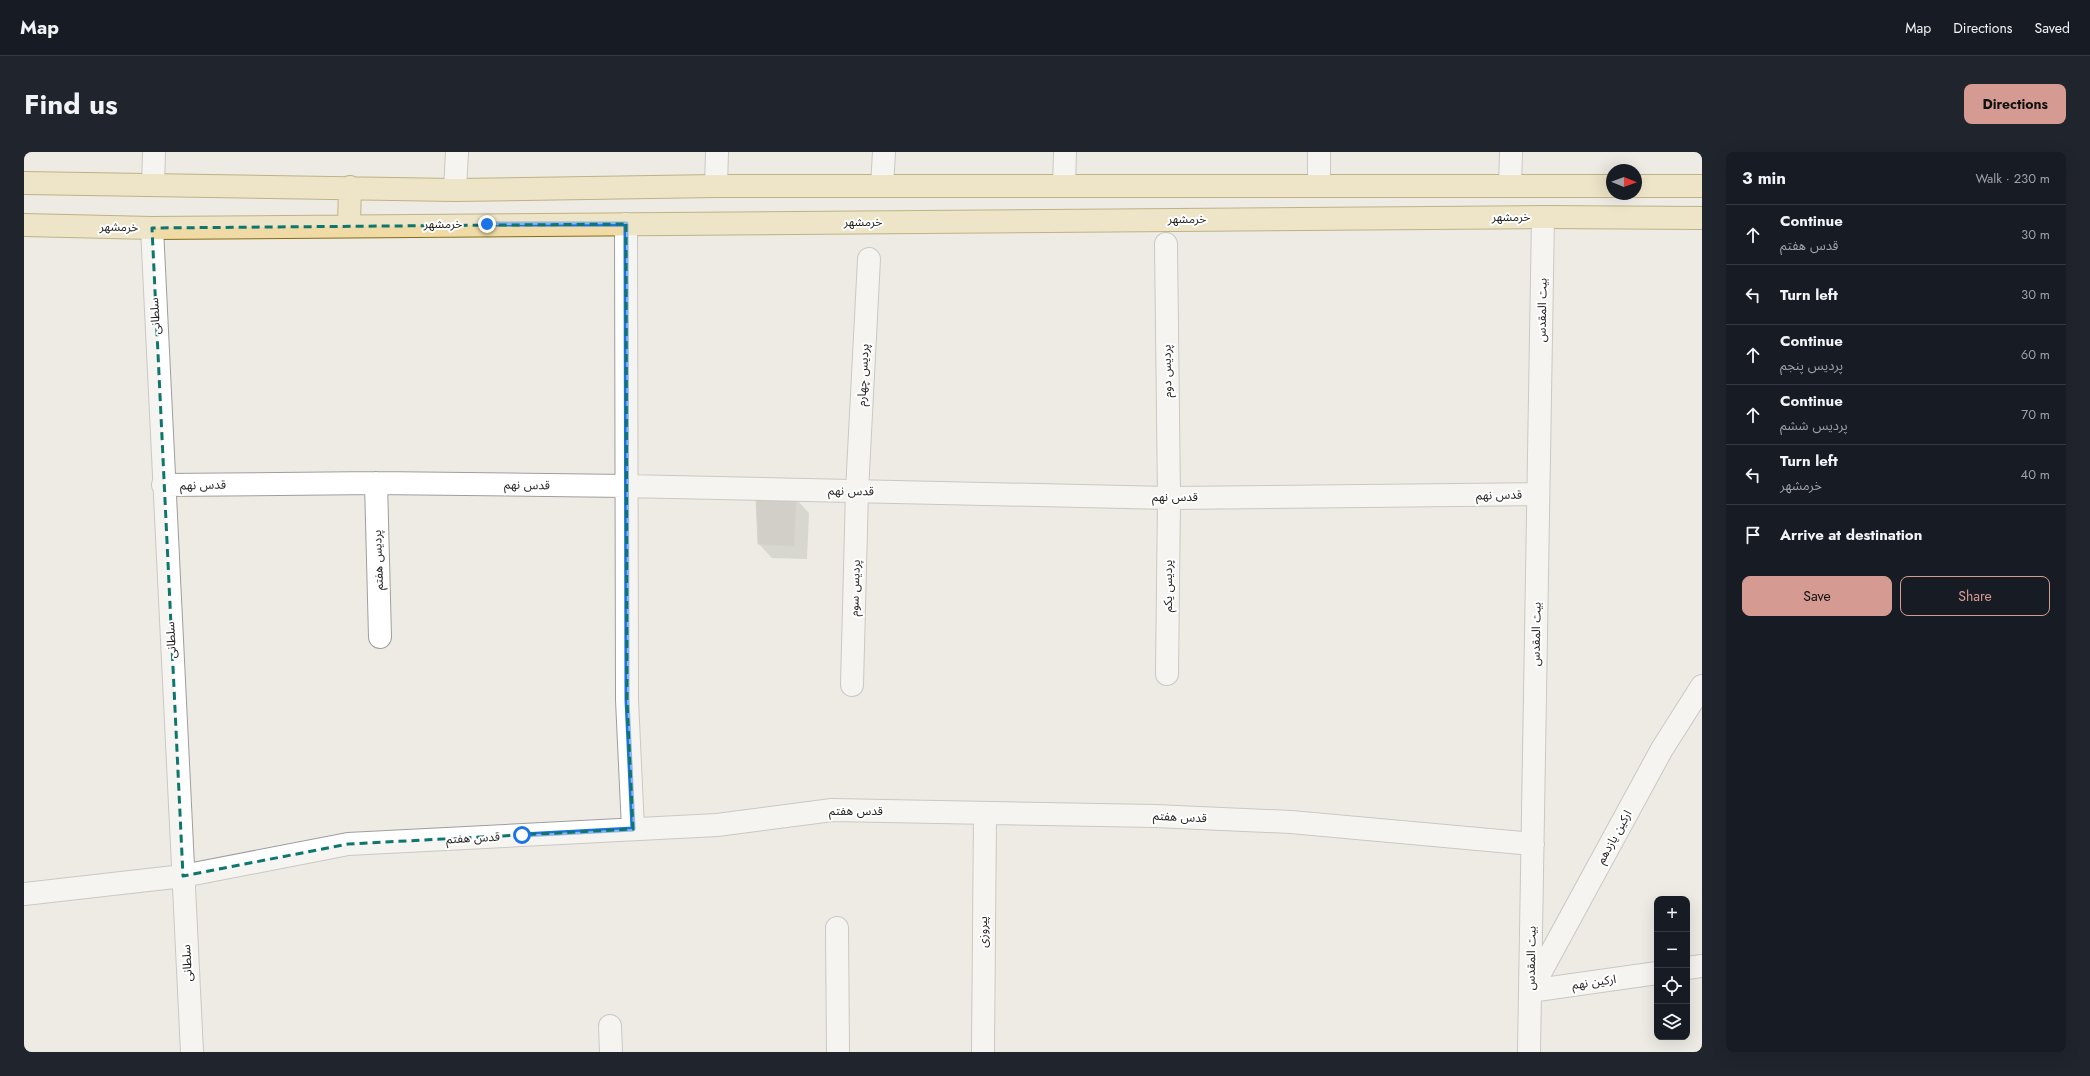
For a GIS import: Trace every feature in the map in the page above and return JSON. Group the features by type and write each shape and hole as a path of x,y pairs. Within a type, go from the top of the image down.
{"main road":[{"path":"24,183 455,190 716,186 1606,186"},
{"path":"1642,186 1702,186"},
{"path":"349,225 350,188"},
{"name":"خرمشهر","path":"24,225 152,228 349,225 1543,217 1702,218"}],"street":[{"path":"153,185 154,152"},
{"path":"455,190 457,152"},
{"path":"716,186 717,152"},
{"path":"882,186 884,152"},
{"path":"1064,186 1065,152"},
{"path":"1319,152 1319,186"},
{"path":"1510,186 1511,152"},
{"name":"بیت المقدس","path":"1529,1052 1543,217"},
{"path":"626,224 627,700 633,829"},
{"name":"سلطانی","path":"152,228 163,485 192,1052"},
{"name":"پردیس دوم","path":"1166,244 1169,498"},
{"name":"پردیس چهارم","path":"857,491 869,259"},
{"name":"قدس نهم","path":"163,485 376,483 626,486 1169,498 1538,494"},
{"name":"پردیس هفتم","path":"376,483 380,637"},
{"name":"پردیس سوم","path":"852,685 857,491"},
{"name":"پردیس یکم","path":"1167,674 1169,498"},
{"name":"ارکین یازدهم","path":"1530,990 1662,749 1702,686"},
{"name":"قدس هفتم","path":"24,894 183,876 348,844 717,825 832,810 1155,816 1291,822 1533,844"},
{"name":"پیروزی","path":"983,1052 985,813"},
{"path":"837,928 838,1052"},
{"path":"1690,968 1702,966"},
{"name":"ارکین نهم","path":"1530,990 1654,973"},
{"path":"610,1026 611,1052"}],"highlighted area":[{"path":"626,224 627,700 633,829 348,844 183,876 152,228"}],"building":[{"path":"756,497 796,498 794,546 758,544"}],"route":[{"path":"487,224 626,224 627,700 633,829 522,835"}]}
